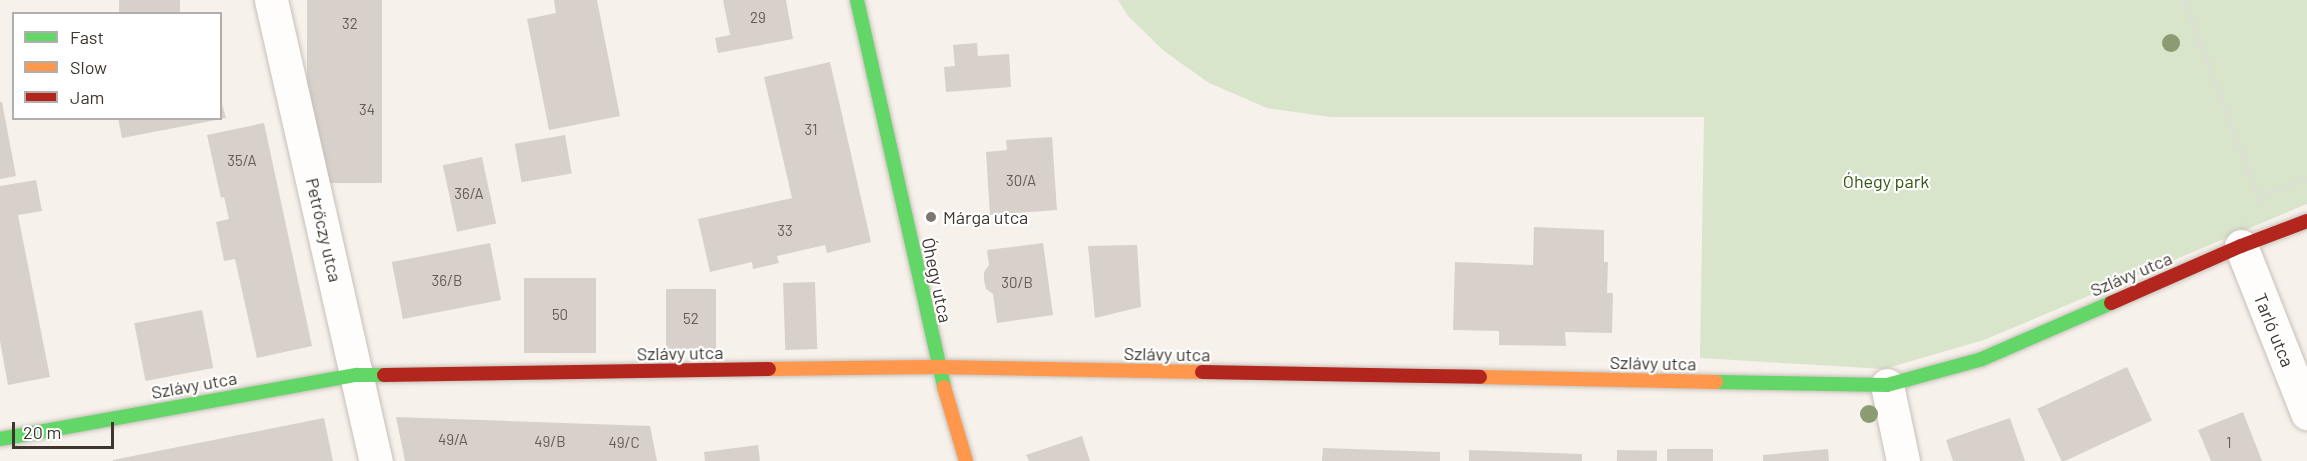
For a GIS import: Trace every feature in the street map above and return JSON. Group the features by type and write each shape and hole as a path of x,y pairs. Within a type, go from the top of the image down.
{"street":[{"name":"Petrőczy utca","path":"271,0 376,461"},
{"name":"Óhegy utca","path":"857,0 938,367 966,461"},
{"name":"Szlávy utca","path":"0,439 357,375 938,367 1887,385 1982,359 2241,246 2307,221"},
{"name":"Tarló utca","path":"2241,246 2307,413"},
{"path":"1887,385 1903,461"}],"path":[{"path":"2184,0 2272,236"},
{"path":"2259,198 2307,178"}],"green space":[{"name":"Óhegy park","path":"1118,0 2307,0 2307,204 1984,340 1884,369 1700,358 1704,117 1330,117 1267,108 1209,83 1164,51 1128,16"}],"building":[{"path":"119,0 180,0 180,12 119,12"},
{"path":"307,0 382,0 382,183 307,183"},
{"path":"554,0 597,0 620,116 549,130 527,19 556,13"},
{"path":"723,0 786,0 793,39 718,53 715,38 730,35"},
{"path":"977,43 978,56 1009,54 1011,87 946,92 944,67 955,66 953,45"},
{"path":"830,62 871,242 827,253 825,245 777,256 779,263 753,269 752,262 710,272 698,219 792,198 764,77"},
{"path":"0,102 2,102 16,176 0,179"},
{"path":"222,104 226,118 222,119"},
{"path":"118,120 216,120 122,138"},
{"path":"264,123 312,346 257,358 235,259 224,261 216,222 229,219 224,197 221,198 207,135"},
{"path":"565,135 572,173 522,182 515,144"},
{"path":"1052,137 1057,210 990,215 986,152 1007,150 1006,140"},
{"path":"482,157 496,224 457,232 443,165"},
{"path":"36,180 42,211 18,215 50,377 8,385 0,341 0,186"},
{"path":"1534,227 1604,230 1604,262 1608,262 1607,293 1613,293 1612,333 1565,332 1566,346 1499,345 1499,331 1453,330 1455,262 1533,265"},
{"path":"490,243 501,300 403,319 392,262"},
{"path":"1043,243 1053,315 997,323 993,294 986,289 984,280 984,272 989,265 987,250"},
{"path":"1137,245 1141,307 1095,318 1088,246"},
{"path":"524,278 596,278 596,353 524,353"},
{"path":"815,282 817,349 785,350 783,283"},
{"path":"666,289 716,289 716,349 666,349"},
{"path":"202,310 213,368 146,381 134,323"},
{"path":"2127,367 2152,420 2062,461 2037,409"},
{"path":"2243,412 2262,461 2211,461 2198,430"},
{"path":"396,417 650,426 657,461 405,461"},
{"path":"324,418 333,461 113,461 113,460"},
{"path":"2010,418 2025,461 1953,461 1946,440"},
{"path":"1082,436 1090,461 1029,461 1026,455"},
{"path":"758,445 760,461 705,461 704,452"},
{"path":"1323,448 1440,452 1440,461 1322,461"},
{"path":"1667,449 1713,449 1713,461 1667,461"},
{"path":"1828,449 1829,461 1763,461 1763,455"},
{"path":"1469,450 1582,454 1582,461 1469,461"},
{"path":"1617,450 1657,451 1657,461 1617,461"}],"traffic: fast":[{"path":"857,0 944,387"},
{"path":"1716,382 1887,385 1982,359 2111,303"},
{"path":"0,439 357,375 384,375"}],"traffic: slow":[{"path":"769,369 938,367 1202,372"},
{"path":"1480,377 1716,382"},
{"path":"944,387 966,461"}],"traffic: jam":[{"path":"2111,303 2241,246 2307,221"},
{"path":"384,375 769,369"},
{"path":"1202,372 1480,377"}],"place":[{"name":"Márga utca","path":"931,217"}]}
